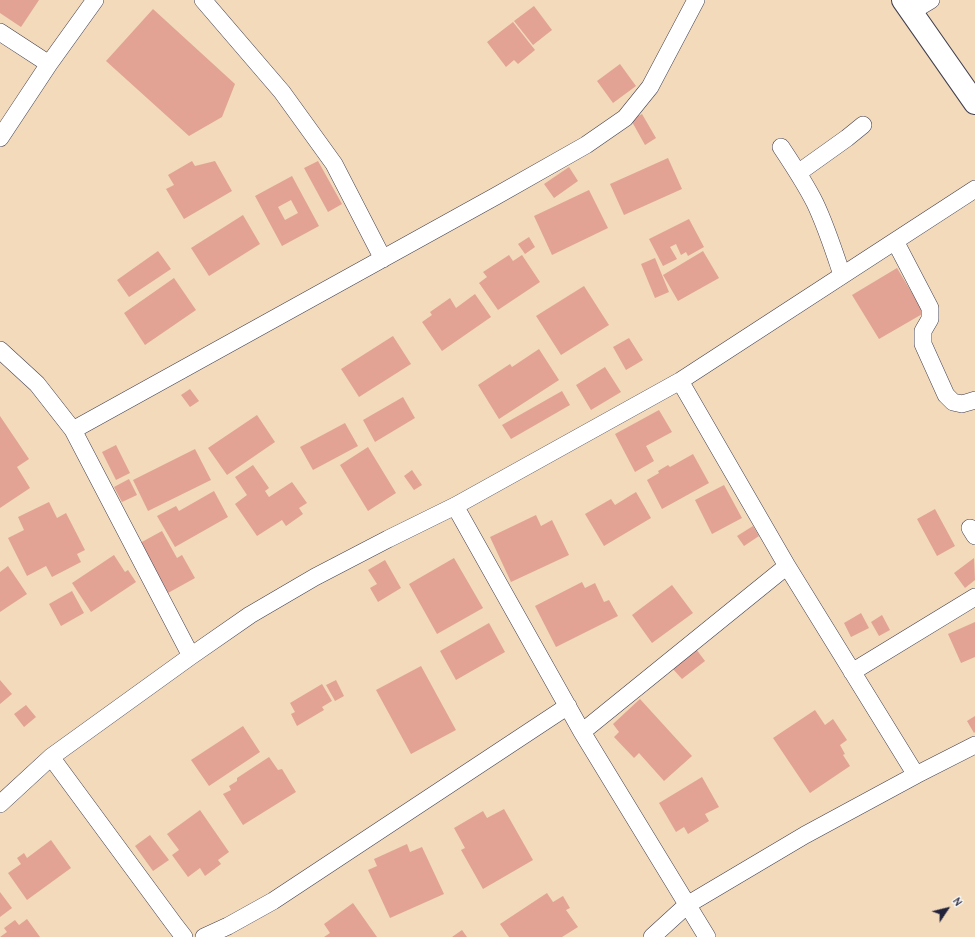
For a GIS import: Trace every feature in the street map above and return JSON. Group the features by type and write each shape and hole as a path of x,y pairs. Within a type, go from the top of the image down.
{"street":[{"path":"0,138 49,64 95,0"},
{"path":"203,0 282,92 334,164 383,259"},
{"path":"73,430 586,145 625,118 650,87 696,0"},
{"path":"931,0 907,6 975,103"},
{"path":"0,32 49,64"},
{"path":"798,173 863,125"},
{"path":"782,147 814,202 842,275"},
{"path":"0,804 51,757 250,615 388,539 456,506 680,381 975,189"},
{"path":"895,241 930,308 930,319 922,331 923,344 946,394 953,402 962,404 975,400"},
{"path":"0,350 38,384 73,430 191,656"},
{"path":"680,381 787,566 916,775"},
{"path":"456,506 582,732 707,937"},
{"path":"582,732 787,566"},
{"path":"852,672 975,597"},
{"path":"204,937 228,926 273,901 568,706"},
{"path":"652,937 687,905 805,835 975,745"},
{"path":"51,757 184,937"}],"building":[{"path":"0,0 39,0 21,27 0,13"},
{"path":"534,6 552,30 533,45 514,21"},
{"path":"153,9 235,84 222,117 189,136 106,61"},
{"path":"513,22 535,50 518,64 514,60 506,67 487,42"},
{"path":"620,64 636,86 613,103 597,81"},
{"path":"642,114 656,138 645,145 631,120"},
{"path":"668,158 682,189 624,215 610,184"},
{"path":"192,161 195,166 215,161 232,191 184,219 166,189 174,185 168,175"},
{"path":"318,161 342,204 328,212 304,168"},
{"path":"569,167 578,181 554,198 544,184"},
{"path":"292,176 319,226 282,246 255,196","holes":["291,200 298,213 285,220 278,207"]},
{"path":"589,190 608,228 552,255 534,216"},
{"path":"243,215 260,244 209,276 191,248"},
{"path":"689,219 704,247 688,256 686,252 681,255 676,244 670,247 677,259 663,266 649,239"},
{"path":"529,237 535,247 525,254 518,244"},
{"path":"158,251 171,269 129,297 117,280"},
{"path":"703,251 719,278 678,301 663,275"},
{"path":"509,255 513,261 522,255 540,282 498,310 479,283 487,277 483,272"},
{"path":"655,258 669,292 655,298 641,264"},
{"path":"897,268 924,313 879,339 852,295"},
{"path":"174,278 196,310 145,345 124,313"},
{"path":"584,286 609,325 561,355 536,316"},
{"path":"475,294 491,317 442,351 422,322 432,315 430,312 450,298 456,308"},
{"path":"393,336 411,364 359,397 341,369"},
{"path":"629,338 643,360 626,370 613,347"},
{"path":"539,349 559,380 499,419 478,385 510,364 512,367"},
{"path":"605,367 621,392 591,410 576,385"},
{"path":"190,389 199,401 190,407 181,395"},
{"path":"562,391 570,405 511,439 502,425"},
{"path":"403,397 415,418 375,442 363,420"},
{"path":"659,410 672,432 646,446 654,461 635,472 615,434"},
{"path":"257,415 275,442 227,475 208,448"},
{"path":"0,416 29,459 17,467 30,488 0,508"},
{"path":"345,423 358,446 313,470 300,447"},
{"path":"116,445 130,473 116,480 102,452"},
{"path":"368,447 396,493 368,511 340,465"},
{"path":"195,449 211,480 148,511 133,480"},
{"path":"693,454 709,483 662,509 647,480 659,473 658,471 668,465 670,467"},
{"path":"253,465 269,488 265,491 269,497 292,482 307,503 299,508 303,514 286,526 282,520 257,536 235,504 247,495 235,477"},
{"path":"412,470 422,485 414,490 404,476"},
{"path":"129,479 137,495 122,502 114,487"},
{"path":"724,485 742,518 712,534 695,500"},
{"path":"214,491 228,517 175,547 157,516 176,506 179,511"},
{"path":"636,492 651,518 604,546 585,514 611,499 615,505"},
{"path":"49,502 57,518 66,513 85,550 77,554 81,562 52,577 46,566 27,576 8,538 24,530 18,517"},
{"path":"935,509 955,546 937,556 917,519"},
{"path":"536,515 541,526 552,520 569,555 511,582 490,537"},
{"path":"753,526 759,536 744,546 737,536"},
{"path":"162,531 177,558 182,555 195,578 168,593 140,543"},
{"path":"114,555 125,572 128,570 136,582 91,612 72,583"},
{"path":"454,558 483,608 437,634 409,584"},
{"path":"974,558 975,580 965,588 954,573"},
{"path":"385,560 401,588 378,602 370,588 377,584 368,570"},
{"path":"8,566 27,594 0,612 0,572"},
{"path":"582,582 585,588 595,583 604,602 609,600 618,616 556,647 535,606"},
{"path":"672,585 693,613 652,643 632,615"},
{"path":"72,591 84,613 61,626 49,604"},
{"path":"861,613 869,628 851,637 844,623"},
{"path":"882,615 890,630 879,636 871,622"},
{"path":"975,622 975,657 961,663 948,634"},
{"path":"489,623 505,652 456,680 440,651"},
{"path":"696,649 705,661 682,679 672,668"},
{"path":"421,666 456,730 411,754 376,690"},
{"path":"0,680 12,694 0,704"},
{"path":"336,680 344,696 335,701 326,685"},
{"path":"322,684 332,701 322,707 324,710 297,726 291,714 295,712 290,703"},
{"path":"640,699 692,756 664,781 639,753 634,758 614,737 619,732 613,724"},
{"path":"26,705 36,717 24,727 14,714"},
{"path":"815,710 825,725 833,719 847,740 840,745 845,754 843,755 850,766 810,793 773,738"},
{"path":"975,716 975,732 974,733 967,721"},
{"path":"243,726 260,752 209,786 191,760"},
{"path":"269,757 278,770 282,769 296,792 243,825 223,794 231,790 229,786 237,781 237,778"},
{"path":"702,777 719,807 705,814 709,821 688,834 684,827 676,832 659,803"},
{"path":"504,809 533,860 483,889 461,850 465,848 454,828 483,811 487,818"},
{"path":"200,810 229,852 218,860 221,864 205,876 200,868 188,877 172,855 179,850 167,834"},
{"path":"150,835 169,860 153,871 135,846"},
{"path":"51,840 71,868 27,900 8,873 21,864 17,858 24,853 27,858"},
{"path":"407,844 410,852 422,847 444,894 390,918 368,870 377,866 374,859"},
{"path":"0,892 12,908 0,917"},
{"path":"547,893 553,902 563,896 570,908 566,910 578,927 562,937 509,937 500,924"},
{"path":"353,903 377,937 324,937 330,933 324,924"},
{"path":"27,919 40,937 0,937 7,932 4,928 15,920 19,925"},
{"path":"462,930 467,937 452,937"}]}
